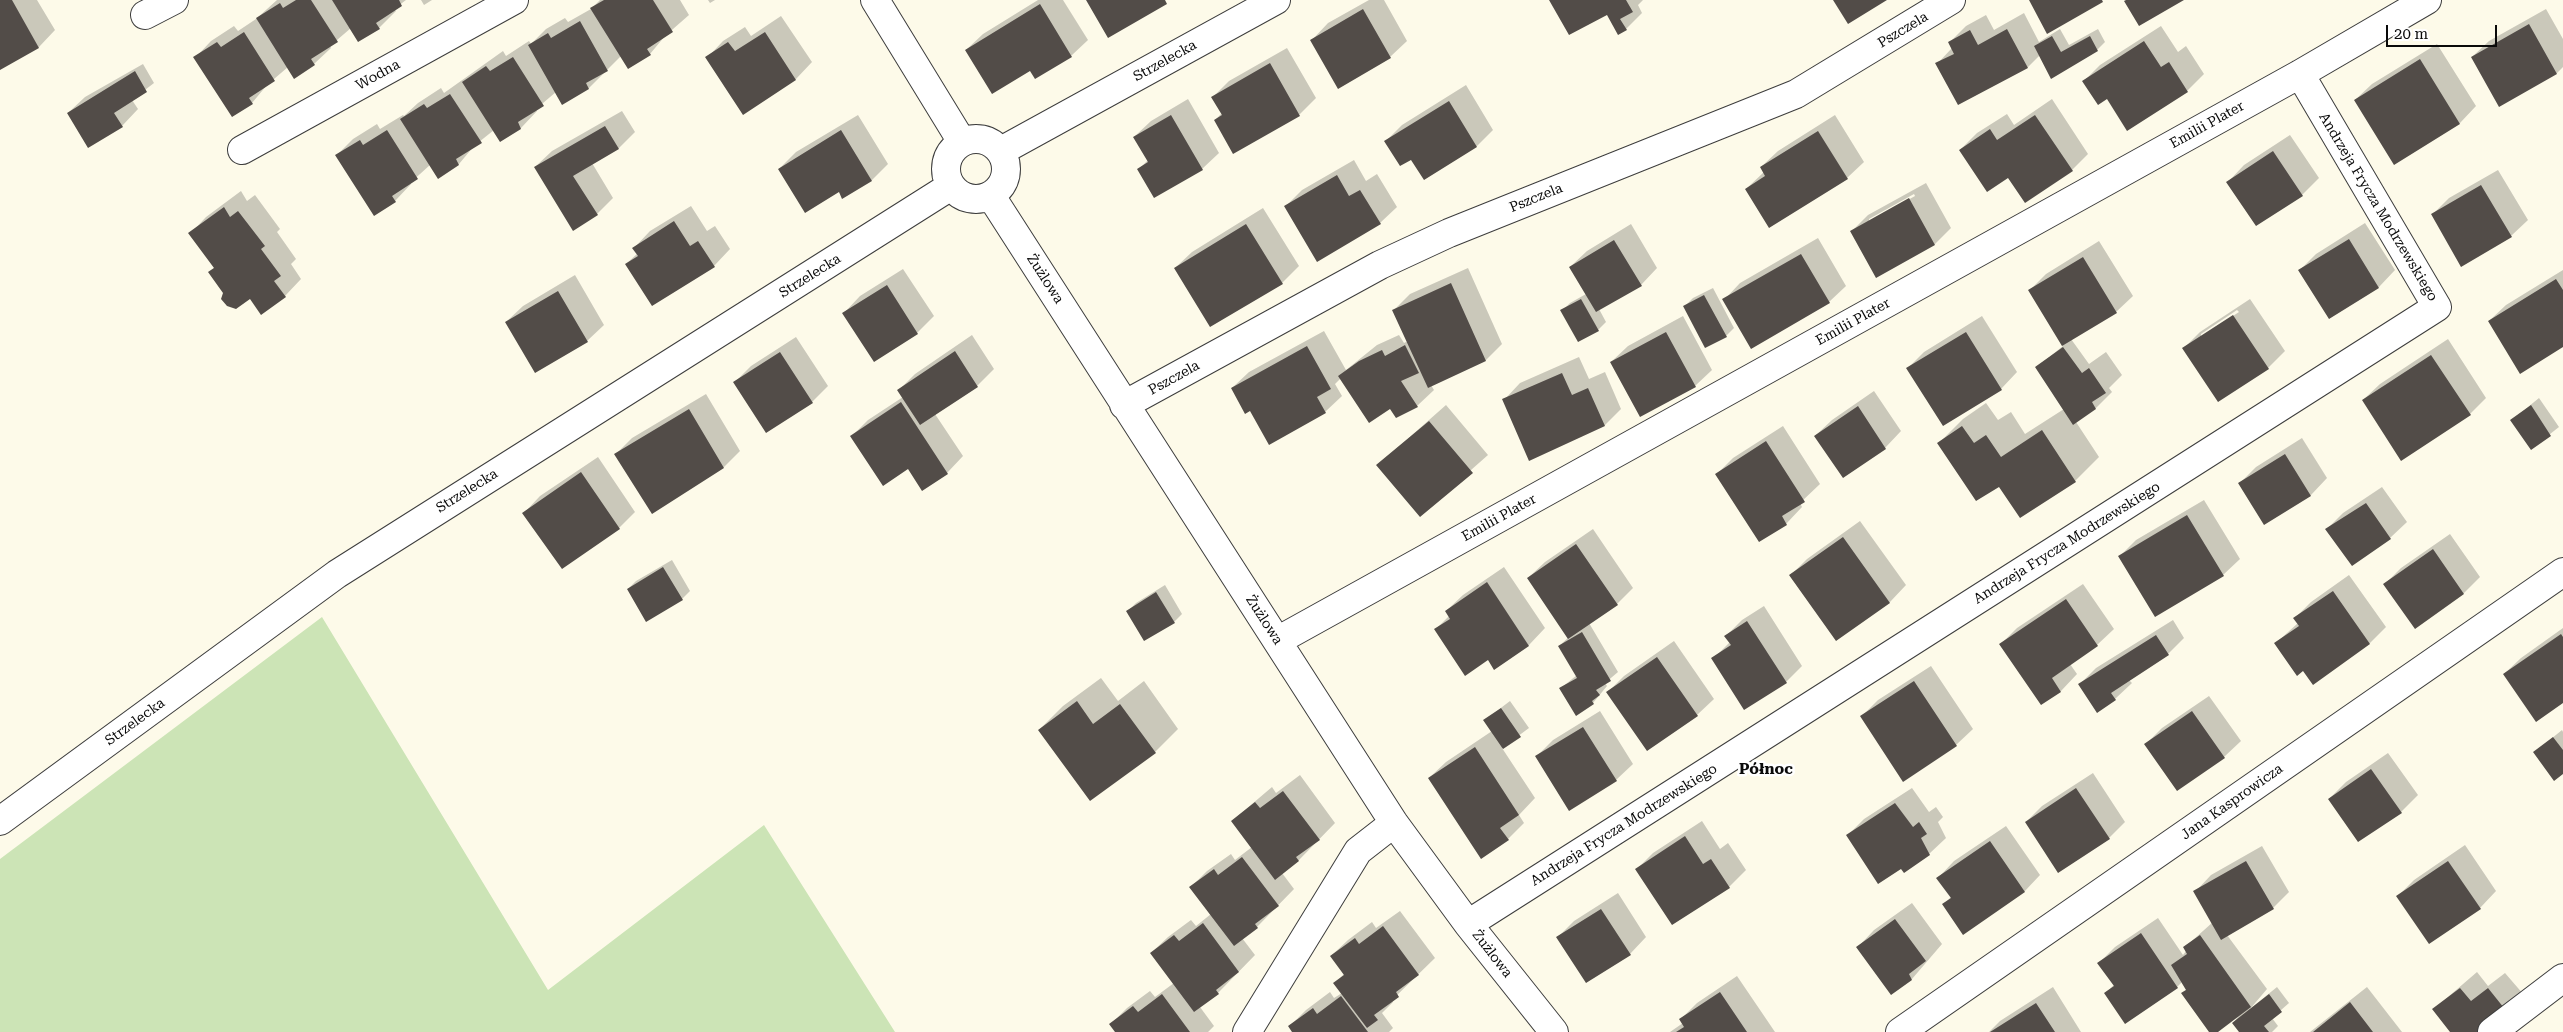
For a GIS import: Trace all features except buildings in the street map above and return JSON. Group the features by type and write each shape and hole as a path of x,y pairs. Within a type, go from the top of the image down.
{"street":[{"path":"145,15 174,0"},
{"name":"Wodna","path":"242,150 514,0"},
{"path":"875,0 962,142"},
{"name":"Strzelecka","path":"1001,151 1276,0"},
{"name":"Pszczela","path":"1124,405 1380,265 1449,233 1796,94 1951,0"},
{"name":"Emilii Plater","path":"1277,641 2300,74 2427,0"},
{"name":"Andrzeja Frycza Modrzewskiego","path":"1468,924 2437,307 2300,74"},
{"path":"976,139 990,142 1001,151 1007,167 1006,176 998,190 991,196 976,200 962,196 951,186 946,170 947,161 955,147 962,142 976,139"},
{"name":"Strzelecka","path":"0,821 337,574 951,186"},
{"name":"Żużlowa","path":"991,196 1394,822 1468,924 1554,1032"},
{"name":"Jana Kasprowicza","path":"1900,1032 2563,572"},
{"path":"1247,1032 1358,851 1394,822"},
{"path":"2492,1032 2563,978"}],"green space":[{"path":"322,617 548,990 764,825 895,1032 0,1032 0,859"}],"district":[{"name":"Północ","path":"1766,770"}]}
